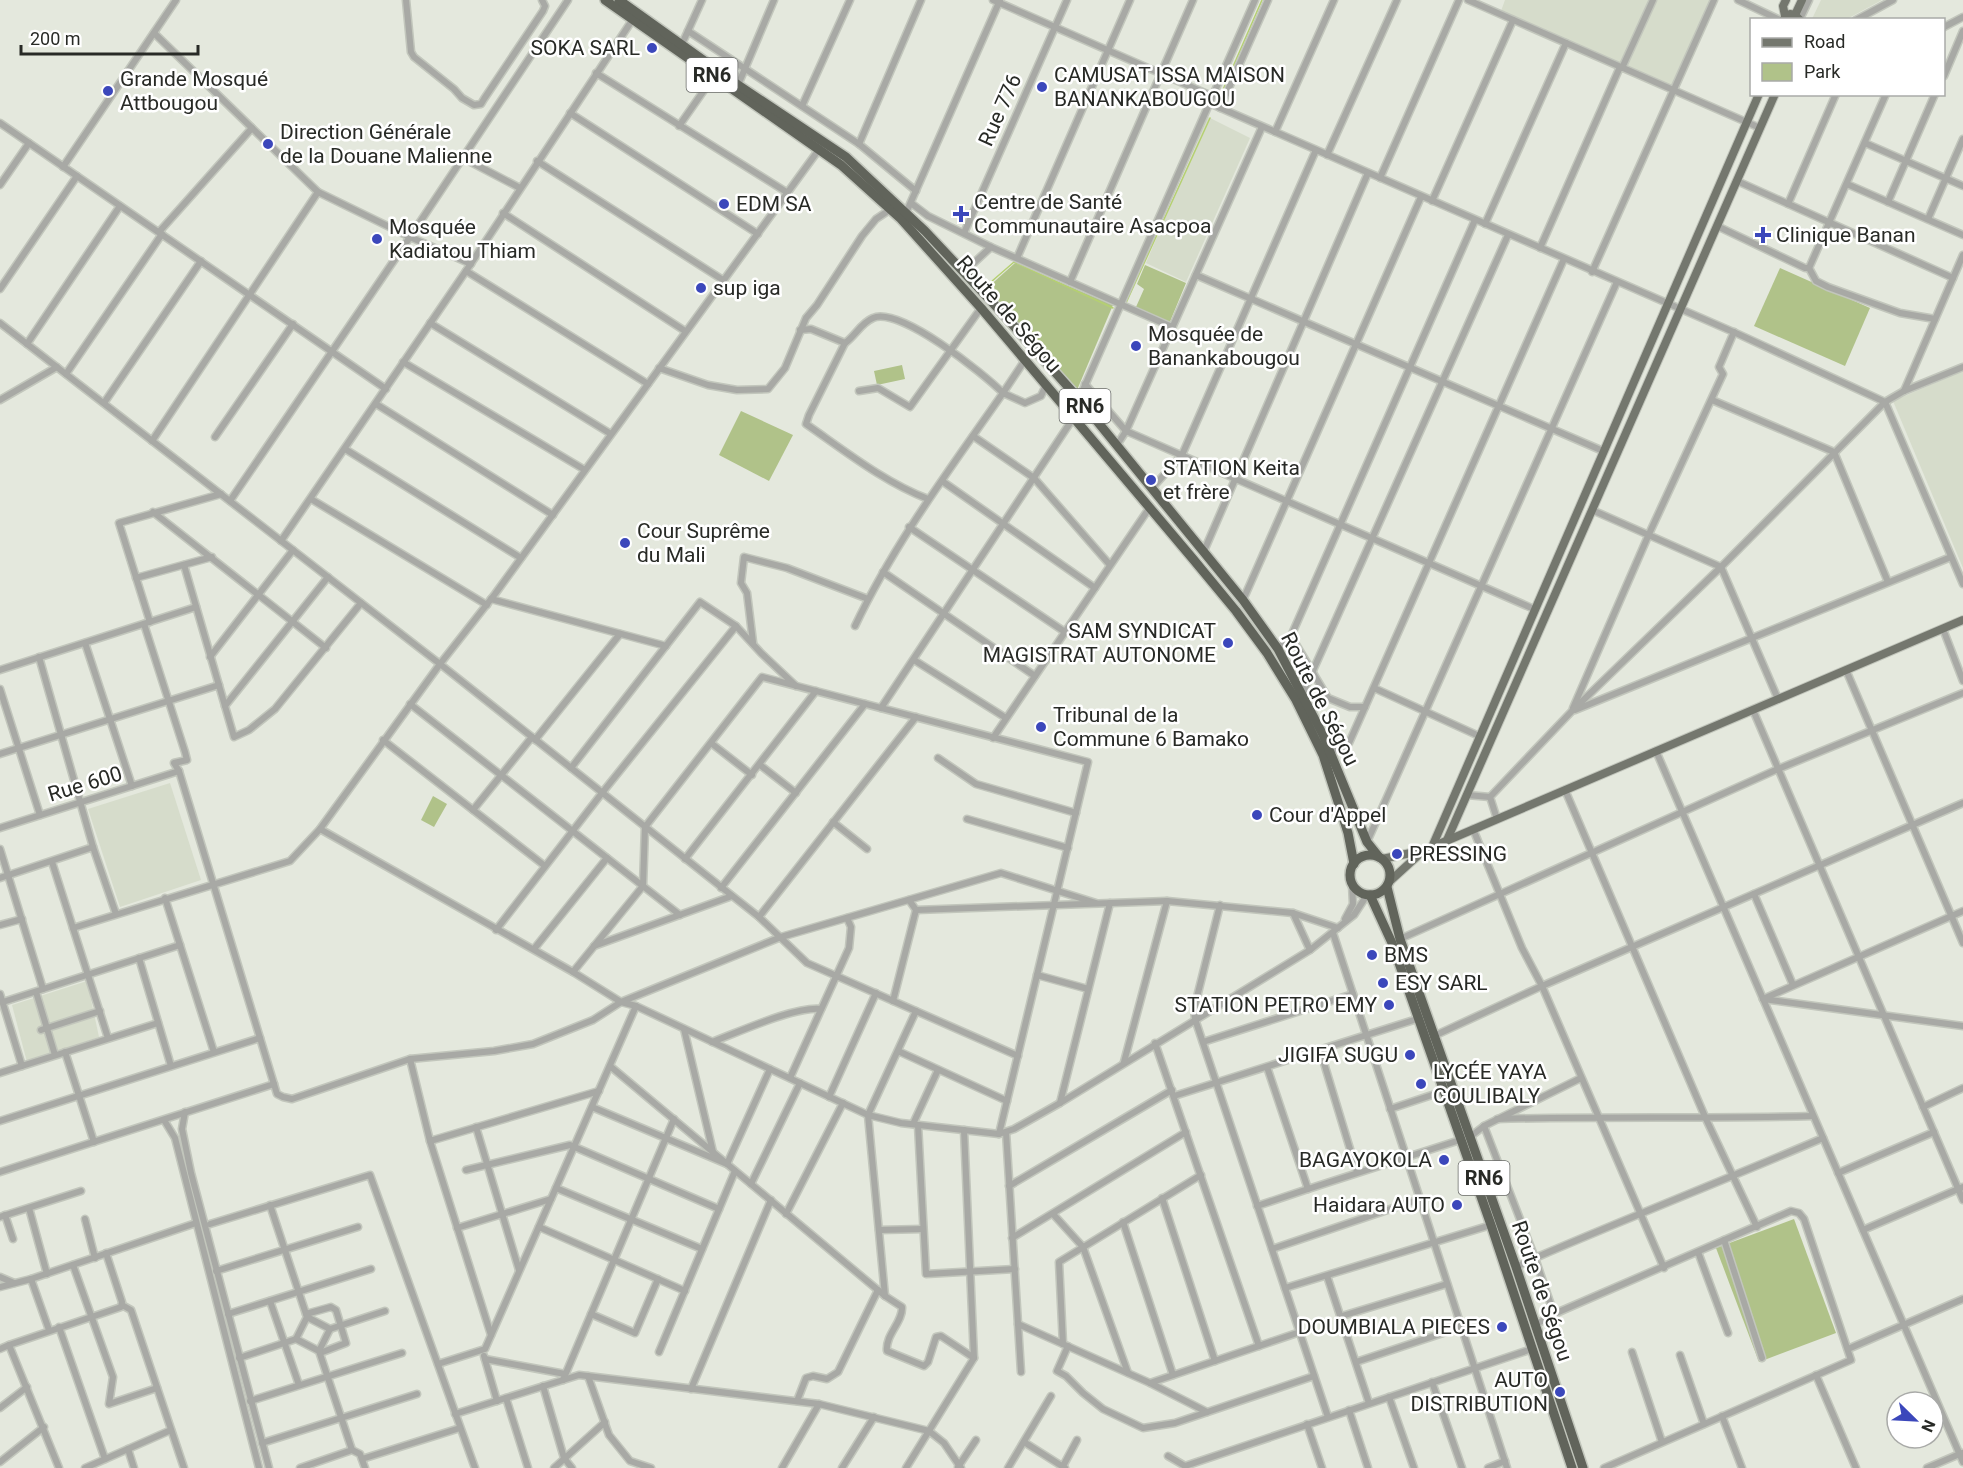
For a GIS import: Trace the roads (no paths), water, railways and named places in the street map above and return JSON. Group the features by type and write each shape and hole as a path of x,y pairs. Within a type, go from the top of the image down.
{"highway":[{"name":"Route de Ségou","path":"605,0 714,76 822,145 846,157 906,213 964,272 1082,403 1204,551 1278,649 1330,752 1367,842 1388,865 1390,873 1388,884 1400,939 1436,1035 1491,1225 1572,1468"},
{"name":"Route de Ségou","path":"624,2 822,145 891,209 981,308 1250,628 1296,700 1323,755 1348,833 1354,864 1352,883 1356,889 1368,895 1392,943 1444,1090 1516,1267 1583,1468"},
{"path":"1354,864 1365,856 1381,858"},
{"path":"1368,895 1382,891 1388,884"}],"main road":[{"path":"1786,0 1783,6 1783,18 1798,18 1802,0"},
{"path":"1388,884 1428,849 1758,96"},
{"path":"1447,840 1774,96"},
{"path":"1381,858 1428,849 1963,620"}],"street":[{"path":"63,166 176,0"},
{"path":"406,0 411,52 414,57 462,98 474,105 481,104 537,21 545,6 543,0"},
{"path":"230,501 568,0"},
{"path":"682,44 702,0"},
{"path":"738,85 774,0"},
{"path":"802,106 850,0"},
{"path":"859,144 921,0"},
{"name":"Rue 776","path":"964,233 1067,0"},
{"path":"1017,258 1130,0"},
{"path":"1070,282 1193,0"},
{"path":"882,708 1082,403 1085,384 1255,0"},
{"path":"1220,108 1268,0"},
{"path":"1275,132 1334,0"},
{"path":"1327,155 1397,0"},
{"path":"1380,178 1459,0"},
{"path":"1468,0 1760,128"},
{"path":"1540,249 1653,0"},
{"path":"1592,272 1713,0"},
{"path":"1738,0 1783,18"},
{"path":"1798,18 1809,0"},
{"path":"1860,18 1893,0"},
{"path":"906,213 997,1 1160,74 1210,100 1220,108 1262,127 1734,332 1886,402 1963,584"},
{"path":"1871,18 1874,10"},
{"path":"1945,26 1963,17"},
{"path":"281,541 471,264 633,19"},
{"path":"1432,201 1513,20"},
{"path":"688,31 859,144 916,191"},
{"path":"1945,74 1963,32"},
{"path":"154,33 318,192 471,264"},
{"path":"1485,224 1566,43"},
{"path":"596,73 788,193"},
{"path":"679,126 714,76"},
{"path":"1788,204 1835,96"},
{"path":"1809,268 1885,96"},
{"path":"1888,202 1934,96"},
{"path":"570,113 758,234"},
{"path":"0,123 386,388"},
{"path":"1117,445 1126,431 1262,127"},
{"path":"66,374 160,233 252,128"},
{"path":"1928,219 1963,139"},
{"path":"0,185 29,143"},
{"path":"1865,143 1963,186"},
{"path":"73,928 290,861 320,829 383,740 489,602 822,145"},
{"path":"1153,487 1182,455 1316,150"},
{"path":"463,158 520,188"},
{"path":"537,161 723,280"},
{"path":"1204,551 1368,173"},
{"path":"0,289 77,176"},
{"path":"1737,181 1953,278"},
{"path":"1847,184 1963,235"},
{"path":"152,441 318,192"},
{"path":"1243,600 1421,197"},
{"path":"911,203 928,216 991,247 1172,327"},
{"path":"27,344 120,206"},
{"path":"659,368 708,385 737,390 768,388 785,368 806,318 862,236 876,219 891,209"},
{"path":"503,213 686,331"},
{"path":"1278,649 1291,636 1475,220"},
{"path":"1717,226 1809,268"},
{"path":"1302,695 1508,235"},
{"path":"964,272 991,247"},
{"path":"1904,391 1953,278 1960,270 1963,255"},
{"path":"1330,752 1349,743 1564,259"},
{"path":"104,403 201,261"},
{"path":"1809,268 1816,281 1828,287 1900,313 1935,319"},
{"path":"466,271 648,384"},
{"path":"1196,275 1603,451"},
{"path":"1367,842 1617,282"},
{"path":"859,391 878,388 909,407 981,308"},
{"path":"928,499 871,469 806,424 845,343 873,318 888,315 966,360 1003,393 1025,403 1041,396 1046,385"},
{"path":"0,323 440,664 759,917 807,963 1018,1056"},
{"path":"430,323 611,434"},
{"path":"215,437 293,324"},
{"path":"800,330 811,329 845,343"},
{"path":"1572,711 1649,534 1712,400 1723,374 1719,367 1734,332"},
{"path":"855,626 909,527 1025,360"},
{"path":"403,362 585,471"},
{"path":"0,400 57,367"},
{"path":"1490,797 1572,711 1721,567 1886,402 1904,391 1963,367"},
{"path":"1085,384 1126,431 1534,609"},
{"path":"1712,400 1834,452 1888,582"},
{"path":"376,404 553,514"},
{"path":"973,436 1034,478 1110,565"},
{"path":"345,449 521,558"},
{"path":"942,481 1095,588"},
{"path":"220,494 119,523 187,760 174,763 179,771 277,1094 283,1097 292,1099 410,1059 494,1051 533,1044 593,1020 621,1002 781,937 1001,873 1096,903"},
{"path":"311,499 489,602 666,645"},
{"path":"993,738 1149,507"},
{"path":"1592,510 1721,567 1778,699"},
{"path":"153,512 326,648"},
{"path":"909,527 1065,632"},
{"path":"210,657 293,550"},
{"path":"753,643 747,593 741,583 744,556 787,568 868,599"},
{"path":"1572,711 1665,675 1951,556"},
{"path":"136,578 212,557"},
{"path":"184,565 234,736 249,730 275,709 361,603"},
{"path":"883,572 1035,676"},
{"path":"225,706 328,577"},
{"path":"571,768 700,602 736,626 796,686"},
{"path":"0,670 196,607"},
{"path":"496,930 736,626"},
{"path":"1943,629 1963,680"},
{"path":"473,810 620,634"},
{"path":"1291,636 1328,698 1350,707 1365,707"},
{"path":"85,643 132,786"},
{"path":"39,657 93,847 116,914"},
{"path":"914,660 1006,718"},
{"path":"1846,670 1963,943"},
{"path":"573,972 643,886 645,827 762,677 1088,762 1007,1101 1002,1133 1009,1186 1021,1372"},
{"path":"0,753 219,685"},
{"path":"1374,688 1479,736"},
{"path":"0,689 40,815"},
{"path":"685,859 816,691"},
{"path":"1400,939 1778,769 1963,693"},
{"path":"410,704 680,915"},
{"path":"721,888 865,704"},
{"path":"1753,710 1923,1107 1961,1188 1963,1200"},
{"path":"759,917 916,717"},
{"path":"383,740 545,866"},
{"path":"711,743 752,775"},
{"path":"1656,751 1963,1462"},
{"path":"938,758 976,784 1076,813"},
{"path":"760,765 796,793"},
{"name":"Rue 600","path":"0,828 179,771"},
{"path":"1565,790 1706,1119 1756,1227"},
{"path":"1467,795 1490,797"},
{"path":"1490,797 1497,819"},
{"path":"1436,1035 1542,986 1961,803 1963,812"},
{"path":"967,819 1068,848"},
{"path":"834,822 867,849"},
{"path":"320,829 496,930 534,949 621,1002 636,1006 868,1115 916,1125 1002,1133 1059,1102 1310,950 1360,909 1368,895"},
{"path":"1473,829 1522,948 1542,986 1664,1268"},
{"path":"0,878 93,847"},
{"path":"0,849 22,919 40,990 45,1030 55,1055"},
{"path":"534,949 607,858"},
{"path":"52,862 108,1038"},
{"path":"1352,883 1353,904 1338,928 1353,994 1506,1465 1488,1468"},
{"path":"1754,894 1793,985"},
{"path":"593,946 732,896"},
{"path":"165,898 214,1052"},
{"path":"893,1001 916,910 909,900"},
{"path":"916,910 1167,902 1293,913 1338,928"},
{"path":"1124,1062 1167,902"},
{"path":"1059,1102 1110,903"},
{"path":"1220,905 1194,1009 1195,1019 1328,1417"},
{"path":"1763,999 1963,911"},
{"path":"1293,913 1310,950"},
{"path":"790,1078 837,976 851,939 851,927 847,918"},
{"path":"0,926 22,919"},
{"path":"3,1002 180,945"},
{"path":"139,958 171,1066"},
{"path":"1037,975 1088,989"},
{"path":"829,1097 876,993"},
{"path":"0,994 22,1066"},
{"path":"1203,1042 1353,994"},
{"path":"1763,999 1963,1026"},
{"path":"438,1364 484,1349 636,1006"},
{"path":"712,1042 787,1015 812,1008 821,1009"},
{"path":"45,1030 100,1011"},
{"path":"885,1296 868,1115 916,1011"},
{"path":"1009,1186 1173,1093 1216,1083 1417,1019"},
{"path":"0,1073 158,1023"},
{"path":"684,1029 714,1152"},
{"path":"0,1121 260,1038"},
{"path":"1155,1043 1259,1346"},
{"path":"1320,1050 1357,1172"},
{"path":"898,1051 1007,1101"},
{"path":"65,1052 94,1143"},
{"path":"410,1059 430,1141 491,1335"},
{"path":"610,1066 885,1296 902,1307 903,1310 888,1340 887,1351 924,1366 928,1362 936,1337 940,1336 974,1358"},
{"path":"1268,1066 1308,1189"},
{"path":"727,1164 770,1069"},
{"path":"938,1070 916,1125 926,1274 1015,1269"},
{"path":"1257,1206 1465,1138 1497,1119 1581,1078"},
{"path":"751,1184 800,1083"},
{"path":"0,1172 274,1084"},
{"path":"1923,1107 1963,1088"},
{"path":"1390,1109 1444,1090"},
{"path":"430,1141 599,1091"},
{"path":"786,1214 843,1103"},
{"path":"592,1107 727,1164"},
{"path":"185,1112 182,1129 191,1173 269,1468"},
{"path":"1497,1119 1597,1116 1706,1119 1814,1116"},
{"path":"564,1377 674,1119"},
{"path":"164,1120 175,1138 259,1468"},
{"path":"1484,1126 1554,1314"},
{"path":"476,1127 519,1270"},
{"path":"906,1468 974,1358 964,1130"},
{"path":"1012,1238 1186,1132"},
{"path":"1838,1173 1934,1132"},
{"path":"1516,1267 1639,1213 1823,1138"},
{"path":"466,1170 570,1145 719,1209"},
{"path":"659,1352 735,1171"},
{"path":"210,1224 370,1175 475,1468"},
{"path":"1200,1175 1059,1262 1066,1345 1057,1371 1072,1381 1103,1409 1143,1428 1175,1423 1314,1376"},
{"path":"556,1188 702,1249"},
{"path":"1863,1230 1961,1188"},
{"path":"13,1239 3,1216 81,1191"},
{"path":"1162,1198 1215,1361"},
{"path":"457,1228 551,1199"},
{"path":"1272,1249 1420,1199"},
{"path":"691,1389 771,1200"},
{"path":"239,1358 296,1339 306,1316 270,1205"},
{"path":"30,1208 47,1274"},
{"path":"1535,1325 1554,1314 1791,1211 1802,1216 1851,1360 1604,1468"},
{"path":"1053,1214 1083,1247 1128,1373"},
{"path":"85,1219 95,1258"},
{"path":"1123,1222 1173,1375"},
{"path":"0,1287 47,1274 196,1223"},
{"path":"1285,1288 1491,1225"},
{"path":"216,1271 358,1227"},
{"path":"538,1227 685,1291"},
{"path":"879,1230 923,1229"},
{"path":"1724,1240 1762,1358"},
{"path":"1698,1252 1728,1333"},
{"path":"106,1253 122,1305 130,1310 184,1468"},
{"path":"73,1265 113,1377 109,1404 157,1388"},
{"path":"228,1314 371,1269"},
{"path":"0,1276 15,1283"},
{"path":"1327,1276 1370,1403"},
{"path":"31,1279 49,1330"},
{"path":"591,1314 635,1333 657,1279"},
{"path":"1342,1316 1447,1284"},
{"path":"797,1401 806,1378 813,1376 827,1379 838,1372 878,1290"},
{"path":"1848,1349 1963,1299"},
{"path":"270,1301 299,1385"},
{"path":"0,1349 49,1330 119,1308 122,1305"},
{"path":"306,1316 334,1308 341,1326 346,1343 319,1352"},
{"path":"306,1316 330,1329 385,1311"},
{"path":"1018,1324 1150,1383 1207,1412"},
{"path":"59,1327 105,1459"},
{"path":"1356,1362 1461,1327"},
{"path":"319,1352 330,1329"},
{"path":"1150,1383 1300,1332"},
{"path":"296,1339 319,1352 352,1450"},
{"path":"9,1345 59,1468"},
{"path":"1168,1456 1185,1466 1532,1349"},
{"path":"482,1350 497,1401"},
{"path":"1632,1352 1662,1442"},
{"path":"250,1401 402,1353"},
{"path":"1680,1355 1704,1424"},
{"path":"484,1359 564,1377"},
{"path":"456,1414 564,1377 579,1375 819,1404 874,1417 929,1431 944,1443 959,1467 976,1440"},
{"path":"1816,1375 1856,1468"},
{"path":"588,1376 609,1435 630,1461 651,1468"},
{"path":"1432,1382 1462,1468"},
{"path":"543,1386 564,1458 572,1468"},
{"path":"0,1408 27,1387"},
{"path":"262,1443 417,1394"},
{"path":"1008,1468 1051,1396"},
{"path":"1389,1397 1414,1468"},
{"path":"506,1398 528,1468"},
{"path":"782,1468 819,1404"},
{"path":"1349,1410 1368,1468"},
{"path":"1722,1416 1742,1468"},
{"path":"843,1468 874,1417"},
{"path":"554,1468 605,1422"},
{"path":"1307,1424 1319,1467"},
{"path":"0,1462 44,1427"},
{"path":"362,1459 460,1428"},
{"path":"85,1468 171,1430"},
{"path":"1024,1442 1063,1467 1077,1440"},
{"path":"128,1449 134,1468"},
{"path":"300,1468 352,1450 358,1452 365,1468"},
{"path":"1927,1468 1961,1453"}],"waterway":[{"path":"1219,99 1262,0"},
{"path":"1126,303 1210,118"},
{"path":"984,288 1014,262 1113,308"}],"place":[{"name":"SOKA SARL","path":"652,48"},
{"name":"CAMUSAT ISSA MAISON BANANKABOUGOU","path":"1042,87"},
{"name":"Grande Mosqué Attbougou","path":"108,91"},
{"name":"Direction Générale de la Douane Malienne","path":"268,144"},
{"name":"EDM SA","path":"724,204"},
{"name":"Centre de Santé Communautaire Asacpoa","path":"961,214"},
{"name":"Clinique Banan","path":"1763,235"},
{"name":"Mosquée Kadiatou Thiam","path":"377,239"},
{"name":"sup iga","path":"701,288"},
{"name":"Mosquée de Banankabougou","path":"1136,346"},
{"name":"STATION Keita et frère","path":"1151,480"},
{"name":"Cour Suprême du Mali","path":"625,543"},
{"name":"SAM SYNDICAT MAGISTRAT AUTONOME","path":"1228,643"},
{"name":"Tribunal de la Commune 6 Bamako","path":"1041,727"},
{"name":"Cour d'Appel","path":"1257,815"},
{"name":"PRESSING","path":"1397,854"},
{"name":"BMS","path":"1372,955"},
{"name":"ESY SARL","path":"1383,983"},
{"name":"STATION PETRO EMY","path":"1389,1005"},
{"name":"JIGIFA SUGU","path":"1410,1055"},
{"name":"LYCÉE YAYA COULIBALY","path":"1421,1084"},
{"name":"BAGAYOKOLA","path":"1444,1160"},
{"name":"Haidara AUTO","path":"1457,1205"},
{"name":"DOUMBIALA PIECES","path":"1502,1327"},
{"name":"AUTO DISTRIBUTION","path":"1560,1392"}]}
